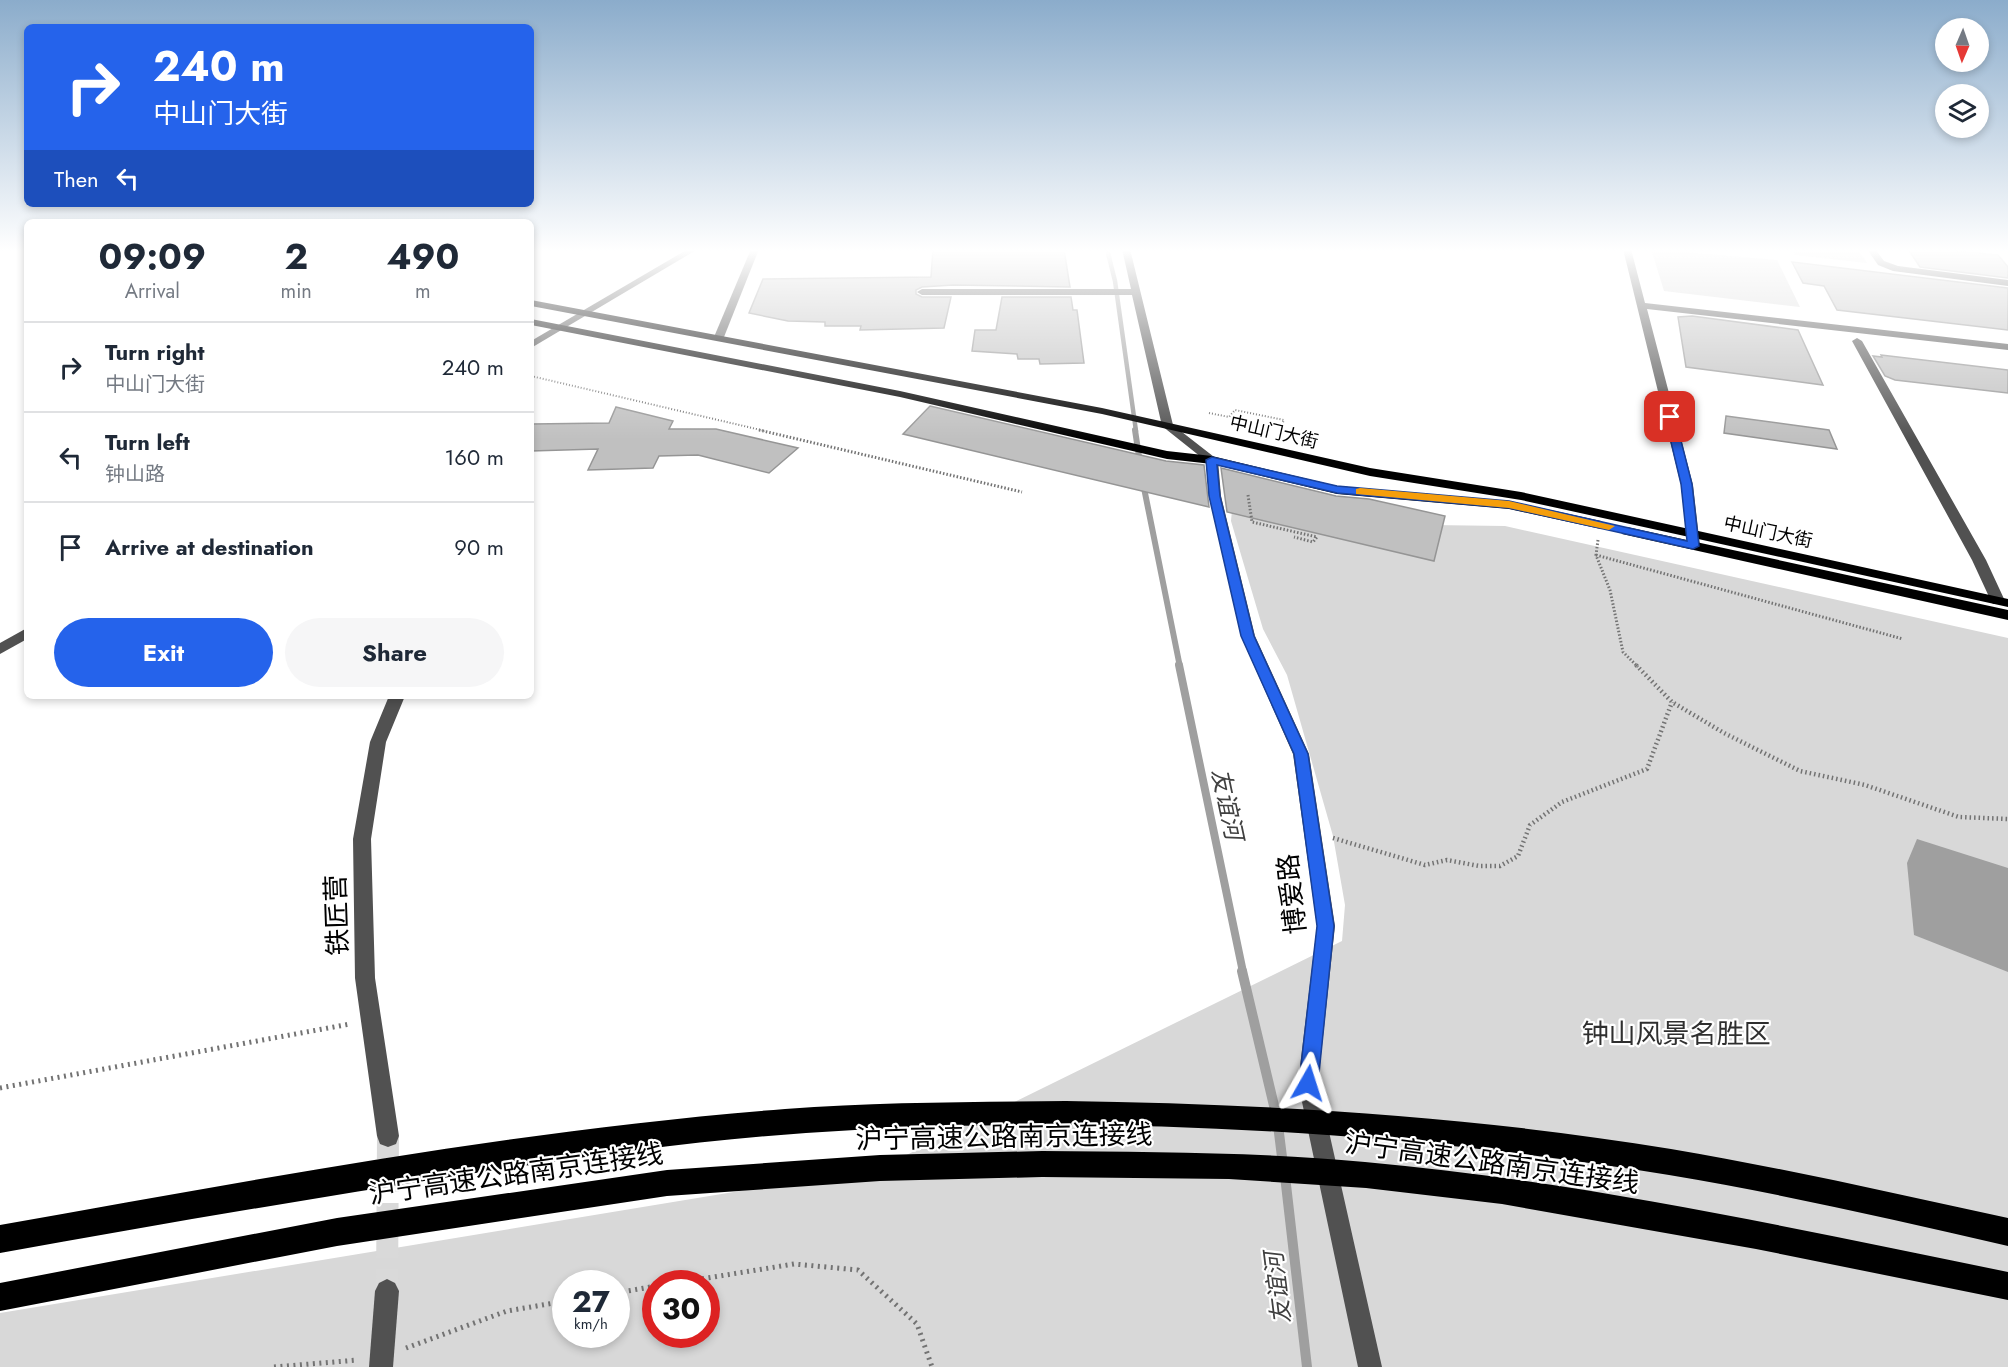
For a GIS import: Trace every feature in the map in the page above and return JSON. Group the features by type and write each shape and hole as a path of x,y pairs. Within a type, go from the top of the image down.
{"highway":[{"name":"沪宁高速公路南京连接线","path":"0,1239 267,1191 645,1135 788,1121 908,1116 1123,1113 1363,1124 1474,1135 1673,1163 1812,1189 2008,1232"},
{"name":"沪宁高速公路南京连接线","path":"0,1297 337,1232 667,1183 880,1168 1042,1164 1229,1166 1366,1175 1502,1191 1756,1234 2008,1286"}],"main road":[{"name":"中山门大街","path":"583,313 1102,411 1370,472 1521,496 1693,540 2008,615"},
{"name":"中山门大街","path":"534,323 900,394 1167,455 1212,460 1337,490 1509,505 2003,602"}],"street":[{"path":"534,343 583,313"},
{"path":"719,337 729,313"},
{"path":"1137,313 1168,426 1212,460"},
{"path":"1643,313 1687,484 1693,540"},
{"path":"1709,313 2008,347"},
{"path":"1857,341 2003,602"},
{"name":"博爱路","path":"1212,460 1215,496 1248,636 1301,754 1326,926 1308,1083 1370,1367"},
{"path":"0,649 24,635"},
{"name":"铁匠营","path":"388,1136 365,978 362,839 378,742 396,699"},
{"path":"381,1362 387,1291"}],"path":[{"path":"534,377 1022,492"},
{"path":"1209,413 1229,417 1235,410 1284,420 1281,427"},
{"path":"1248,495 1252,522 1317,537 1313,542 1294,537"},
{"path":"1598,540 1596,555 1610,590 1623,652 1672,702 1724,733 1800,771 1865,785 1959,817 2008,819"},
{"path":"1596,555 1903,639"},
{"path":"1312,832 1425,865 1446,860 1479,867 1500,866 1518,856 1530,825 1562,802 1647,769 1672,702"},
{"path":"0,1088 372,1020"},
{"path":"720,1276 794,1264 858,1270 917,1324 932,1367"},
{"path":"274,1367 381,1362 507,1311 552,1303"}],"green space":[{"name":"钟山风景名胜区","path":"1233,499 1357,524 1505,526 2008,638 2008,1367 0,1367 0,1313 880,1168 1342,941 1345,905 1333,836 1287,675 1263,629 1231,521"}],"shaded area":[{"path":"1917,839 2008,868 2008,972 1914,935 1907,863"}],"building":[{"path":"749,313 947,313 944,328 860,330 861,326 825,326 825,322 788,321"},
{"path":"999,313 1077,313 1084,363 1040,364 1039,359 1018,359 1017,354 972,351 975,330 996,330"},
{"path":"1861,313 2008,313 2008,330"},
{"path":"1692,316 1798,330 1823,385 1686,367 1678,317"},
{"path":"1881,355 2008,370 2008,393 1895,380 1885,376 1873,356 1882,357"},
{"path":"930,406 1166,461 1204,465 1209,507 903,434"},
{"path":"616,407 673,421 669,429 716,429 798,448 769,473 698,455 659,456 653,468 588,470 598,449 534,451 534,424 609,423"},
{"path":"1726,416 1829,430 1837,449 1724,433"},
{"path":"1221,468 1336,496 1369,499 1445,516 1434,561 1227,512"}],"waterway":[{"name":"友谊河","path":"1119,313 1136,431"},
{"name":"友谊河","path":"1135,430 1140,463"},
{"name":"友谊河","path":"1143,483 1180,667"},
{"name":"友谊河","path":"1179,665 1243,972"},
{"name":"友谊河","path":"1242,971 1276,1114"},
{"name":"友谊河","path":"1278,1125 1283,1165"},
{"name":"友谊河","path":"1285,1176 1307,1367"}],"tunnel":[{"path":"387,1291 388,1136"}],"slow traffic":[{"path":"1360,492 1509,505 1609,526"}],"route":[{"path":"1308,1083 1326,926 1301,754 1248,636 1215,496 1212,460 1337,490 1509,505 1693,546 1687,484 1670,417"}]}
